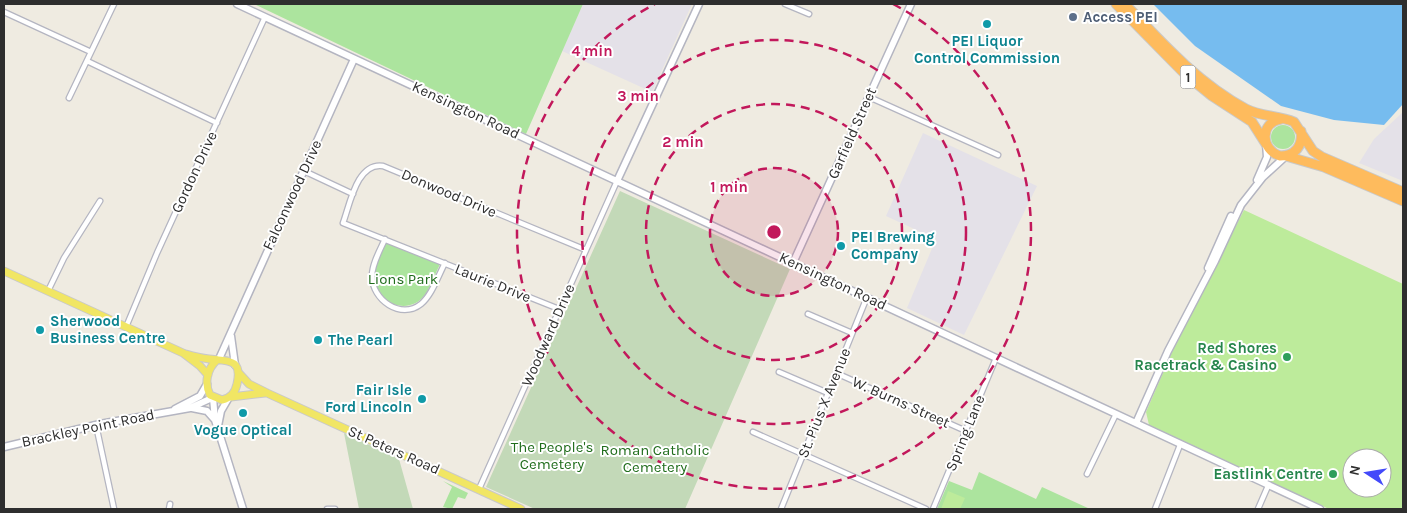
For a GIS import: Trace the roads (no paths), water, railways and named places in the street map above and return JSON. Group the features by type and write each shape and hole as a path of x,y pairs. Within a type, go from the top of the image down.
{"highway":[{"name":"1","path":"1116,4 1185,74 1212,96 1252,122 1266,144"},
{"name":"1","path":"1125,4 1174,57 1215,88 1246,109 1282,118"},
{"path":"1403,192 1322,157 1313,151 1294,122 1282,118 1267,127 1265,132 1266,144 1275,154 1324,168 1403,201"},
{"path":"1286,156 1299,148 1302,137 1301,131"}],"main road":[{"path":"4,271 183,353 208,375"},
{"path":"183,353 228,360 237,368 238,383 230,398"},
{"path":"218,359 208,375 207,384 213,398 230,398 266,393"},
{"name":"St Peters Road","path":"237,368 249,384 266,393 521,509"}],"street":[{"path":"69,98 114,4"},
{"name":"Kensington Road","path":"237,4 867,296 1180,445 1320,509"},
{"path":"617,181 700,4"},
{"path":"784,4 809,14"},
{"name":"Garfield Street","path":"793,263 911,4"},
{"path":"4,12 91,52"},
{"name":"Gordon Drive","path":"126,327 265,17"},
{"name":"Falconwood Drive","path":"218,359 354,59"},
{"path":"87,61 216,123"},
{"path":"869,97 998,155"},
{"path":"1202,284 1221,236 1237,206 1261,174 1267,157 1266,144"},
{"path":"1136,423 1241,205 1263,177 1286,156"},
{"name":"Donwood Drive","path":"343,223 353,194 367,169 371,166 383,166 586,250"},
{"path":"304,171 353,194"},
{"name":"Woodward Drive","path":"479,490 617,181"},
{"path":"48,291 64,258 100,201"},
{"name":"Laurie Drive","path":"343,223 560,309"},
{"path":"384,240 372,274 373,286 377,294 390,306 407,310 422,304 444,263"},
{"name":"St. Pius X Avenue","path":"781,509 867,296"},
{"path":"808,314 852,334"},
{"path":"231,332 237,368"},
{"name":"Spring Lane","path":"933,509 996,358"},
{"path":"779,372 828,393"},
{"name":"W. Burns Street","path":"836,373 966,431"},
{"name":"Brackley Point Road","path":"173,410 200,396 207,384"},
{"path":"213,398 217,423 243,509"},
{"name":"Brackley Point Road","path":"4,447 96,426 190,408 213,398"},
{"path":"217,423 221,411 230,398"},
{"path":"190,408 207,411 217,423"},
{"path":"1088,474 1116,414"},
{"path":"96,426 114,509"},
{"path":"753,432 926,509"},
{"path":"1155,509 1180,445"},
{"path":"1258,509 1268,486"},
{"path":"327,509 334,509"}],"water":[{"path":"1153,4 1403,4 1403,104 1384,125 1334,120 1281,106 1195,46"}],"place":[{"name":"Access PEI","path":"1073,17"},
{"name":"PEI Liquor Control Commission","path":"987,24"},
{"name":"PEI Brewing Company","path":"841,246"},
{"name":"Sherwood Business Centre","path":"40,330"},
{"name":"The Pearl","path":"318,340"},
{"name":"Red Shores Racetrack & Casino","path":"1287,357"},
{"name":"Fair Isle Ford Lincoln","path":"422,399"},
{"name":"Vogue Optical","path":"243,413"},
{"name":"Eastlink Centre","path":"1333,474"}],"park label":[{"name":"Lions Park","path":"403,279"},
{"name":"The People's Cemetery","path":"552,456"},
{"name":"Roman Catholic Cemetery","path":"655,458"}]}
